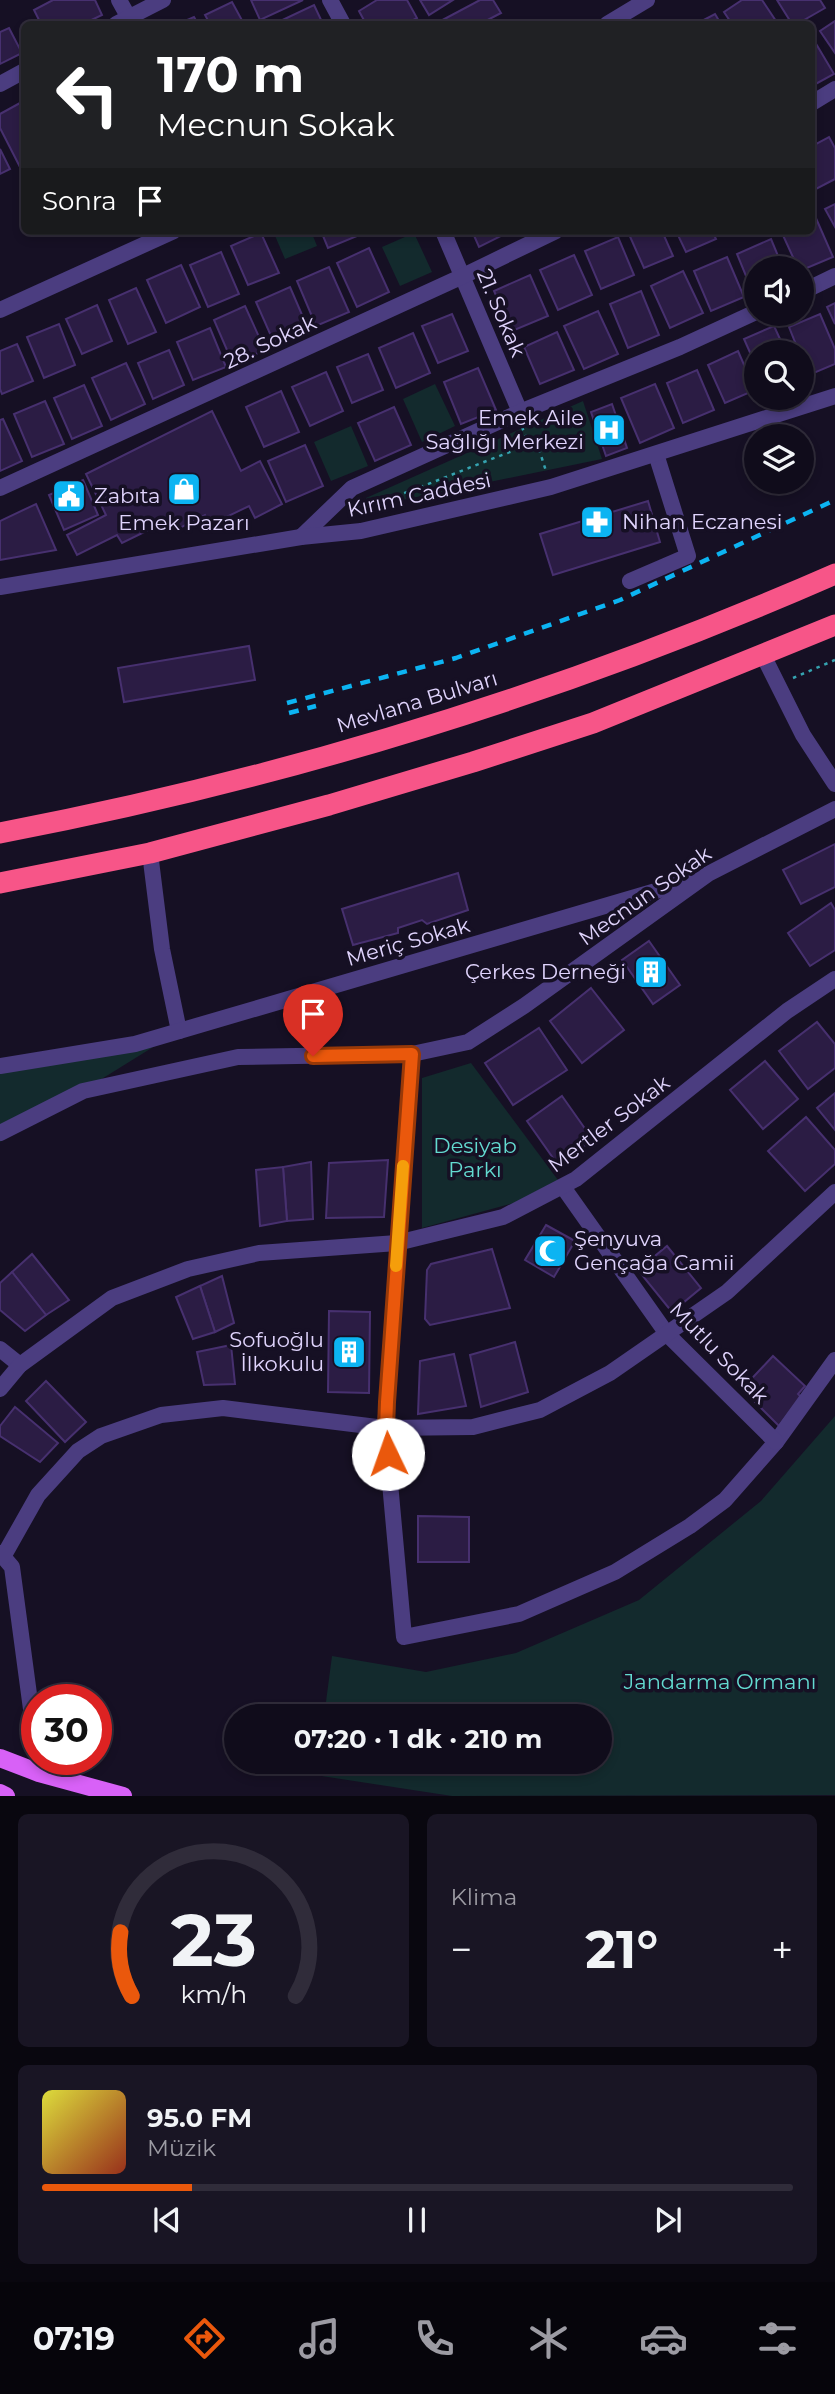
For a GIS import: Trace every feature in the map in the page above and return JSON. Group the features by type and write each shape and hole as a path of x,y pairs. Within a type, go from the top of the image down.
{"highway":[{"name":"Mevlana Bulvarı","path":"0,833 162,800 425,729 674,642 835,574"},
{"path":"0,884 150,853 329,805 473,762 593,723 835,625"}],"main road":[{"path":"0,1759 21,1761"},
{"path":"70,1775 122,1796"},
{"path":"0,1793 6,1796"}],"street":[{"path":"120,0 123,21 163,0"},
{"path":"330,0 341,21"},
{"path":"612,21 648,0"},
{"path":"0,84 21,73"},
{"path":"815,101 835,89"},
{"path":"0,310 165,235"},
{"name":"21. Sokak","path":"445,235 518,413"},
{"name":"28. Sokak","path":"0,488 547,235"},
{"path":"814,286 835,276"},
{"path":"301,537 352,488 518,413 680,347 744,318"},
{"name":"Kırım Caddesi","path":"0,587 301,537 361,531 551,487 835,396"},
{"path":"630,580 688,556 656,454"},
{"path":"762,655 803,735 835,784"},
{"name":"Mecnun Sokak","path":"0,1133 83,1091 238,1057 412,1054 468,1042 524,1006 704,877 835,808"},
{"path":"150,853 162,949 179,1031"},
{"name":"Meriç Sokak","path":"0,1066 135,1044 704,877"},
{"name":"Mertler Sokak","path":"0,1389 20,1365 112,1298 188,1269 259,1253 397,1243 503,1217 576,1180 787,1010 835,979"},
{"path":"412,1054 386,1428 404,1637 519,1614 615,1572 691,1526 725,1500 776,1442 835,1360"},
{"name":"Mutlu Sokak","path":"563,1187 667,1334 776,1442"},
{"path":"28,1684 12,1567 2,1555 38,1495 78,1451 101,1436 161,1415 223,1408 386,1428 473,1427 540,1410 610,1373 727,1292 835,1192"},
{"path":"0,1349 20,1365"}],"path":[{"path":"518,413 529,445"},
{"path":"352,488 361,508 414,491 463,469 537,443 551,487"},
{"path":"778,685 835,660"}],"green space":[{"path":"275,235 313,235 317,246 285,259"},
{"path":"415,235 432,272 400,286 382,247"},
{"path":"435,384 455,426 422,442 403,399"},
{"path":"583,401 602,459 365,506 366,498"},
{"path":"351,426 368,466 331,481 314,442"},
{"path":"179,1031 0,1142 0,1062"},
{"name":"Desiyab Parkı","path":"471,1063 558,1180 514,1203 422,1228 422,1078"},
{"name":"Jandarma Ormanı","path":"835,1416 835,1795 452,1796 315,1775 612,1774 612,1704 326,1704 332,1656 426,1672 516,1653 639,1600 761,1501"}],"building":[{"path":"53,0 95,0 102,15 89,21 40,21 34,10"},
{"path":"251,0 303,0 260,20"},
{"path":"377,0 407,0 417,18 412,21 364,21 359,11"},
{"path":"420,0 453,0 429,15"},
{"path":"480,0 493,0 501,13 486,21 441,21"},
{"path":"742,0 762,0 776,21 730,21 724,12"},
{"path":"777,0 820,0 825,8 802,21 790,21"},
{"path":"232,2 242,21 208,21 205,15"},
{"path":"314,5 322,21 280,21"},
{"path":"715,14 719,21 702,21"},
{"path":"835,21 835,53 820,31"},
{"path":"9,28 21,54 0,64 0,32"},
{"path":"815,42 834,74 815,84"},
{"path":"20,103 21,169 0,128 0,114"},
{"path":"829,137 835,148 835,179 816,189 815,187 815,144"},
{"path":"0,149 10,169 0,174"},
{"path":"835,204 835,227 825,209"},
{"path":"815,216 833,257 814,265 814,256 792,256 783,235 815,235"},
{"path":"262,235 279,273 248,285 231,246"},
{"path":"323,235 360,235 328,248"},
{"path":"474,235 503,235 479,247"},
{"path":"629,235 664,235 673,256 644,268"},
{"path":"678,235 714,235 716,239 686,252"},
{"path":"618,237 634,275 601,289 585,251"},
{"path":"771,239 778,256 744,256 744,271 737,254"},
{"path":"369,248 389,292 357,307 337,263"},
{"path":"221,252 239,294 208,307 190,265"},
{"path":"574,255 592,295 558,310 540,270"},
{"path":"727,257 744,297 711,311 694,271"},
{"path":"181,265 200,307 166,323 147,280"},
{"path":"329,267 349,312 316,326 297,281"},
{"path":"683,271 703,313 670,328 651,286"},
{"path":"530,275 548,316 512,331 494,291"},
{"path":"290,287 309,331 275,345 256,302"},
{"path":"136,288 156,332 128,344 109,300"},
{"path":"641,291 659,335 628,348 610,304"},
{"path":"835,303 835,324 827,307"},
{"path":"97,305 112,341 82,354 66,319"},
{"path":"245,306 265,350 233,364 214,320"},
{"path":"598,311 618,354 584,369 564,326"},
{"path":"452,314 468,351 438,363 422,326"},
{"path":"820,314 835,349 835,364 814,373 814,340 794,340 789,327 814,326 814,317"},
{"path":"59,324 75,365 44,378 27,337"},
{"path":"774,326 780,340 744,340"},
{"path":"210,328 226,367 193,380 177,342"},
{"path":"557,332 574,370 540,384 524,347"},
{"path":"413,333 430,373 396,388 379,348"},
{"path":"17,344 33,381 2,394 0,351"},
{"path":"169,350 184,385 153,399 138,363"},
{"path":"738,351 744,365 744,395 725,403 708,365"},
{"path":"368,354 383,390 352,403 337,367"},
{"path":"126,363 145,404 111,420 92,378"},
{"path":"478,368 496,410 461,424 444,382"},
{"path":"697,370 714,410 683,423 667,383"},
{"path":"326,372 343,411 310,426 292,387"},
{"path":"655,384 674,428 640,443 621,398"},
{"path":"84,385 102,426 72,439 54,398"},
{"path":"281,391 299,432 264,447 246,407"},
{"path":"45,401 64,444 32,457 14,414"},
{"name":"Emek Aile Sağlığı Merkezi","path":"612,404 627,448 606,456 591,412"},
{"path":"394,407 411,445 375,461 358,423"},
{"name":"Emek Pazarı","path":"212,411 241,471 260,461 282,504 255,518 249,506 210,525 205,515 176,530 171,519 122,543 117,535 77,555 67,535 106,515 86,474"},
{"path":"3,419 22,461 0,471 0,420"},
{"path":"305,445 323,486 286,502 268,461"},
{"path":"83,480 98,515 64,530 49,495"},
{"path":"648,501 660,542 553,575 540,534"},
{"path":"36,504 56,550 0,560 0,521"},
{"path":"249,646 255,680 124,702 118,668"},
{"path":"835,844 835,887 801,904 783,870"},
{"path":"458,873 468,910 427,924 422,920 398,928 398,933 353,945 342,909"},
{"path":"831,903 835,910 835,950 810,966 788,933"},
{"name":"Çerkes Derneği","path":"649,941 680,985 653,1004 622,960"},
{"path":"591,988 624,1030 582,1063 550,1021"},
{"path":"817,1022 835,1044 835,1068 808,1089 779,1051"},
{"path":"539,1028 567,1070 513,1105 485,1063"},
{"path":"765,1061 798,1099 763,1129 730,1090"},
{"path":"835,1093 835,1130 817,1108"},
{"path":"562,1096 593,1140 558,1165 527,1121"},
{"path":"806,1117 835,1150 835,1164 805,1191 768,1151"},
{"path":"388,1160 384,1217 326,1218 329,1163"},
{"path":"311,1162 313,1219 287,1221 283,1167"},
{"path":"283,1167 287,1221 260,1226 256,1170"},
{"name":"Şenyuva Gençağa Camii","path":"546,1225 575,1241 554,1277 525,1260"},
{"path":"667,1246 701,1288 672,1312 638,1270"},
{"path":"492,1249 510,1308 430,1325 425,1319 427,1270 431,1264"},
{"path":"32,1254 69,1300 46,1315 12,1272"},
{"path":"12,1272 46,1315 25,1331 0,1310 0,1283"},
{"path":"222,1276 234,1323 215,1332 200,1286"},
{"path":"200,1286 215,1332 193,1339 176,1297"},
{"name":"Sofuoğlu İlkokulu","path":"329,1311 370,1312 369,1393 328,1392"},
{"path":"515,1342 528,1392 481,1407 470,1355"},
{"path":"231,1345 235,1384 204,1385 197,1352"},
{"path":"454,1354 466,1406 418,1414 420,1361"},
{"path":"773,1356 805,1386 798,1394 801,1397 779,1426 742,1389"},
{"path":"46,1381 86,1422 65,1442 26,1401"},
{"path":"15,1407 58,1443 40,1462 0,1436 0,1426"},
{"path":"418,1516 469,1517 469,1562 418,1562"}],"railway":[{"path":"287,703 456,658 620,600 835,500"},
{"path":"289,713 316,706"}],"slow traffic":[{"path":"396,1266 403,1166"}],"place":[{"name":"Emek Aile Sağlığı Merkezi","path":"609,430"},
{"name":"Emek Pazarı","path":"184,489"},
{"name":"Zabıta","path":"69,496"},
{"name":"Nihan Eczanesi","path":"597,522"},
{"name":"Çerkes Derneği","path":"651,972"},
{"name":"Şenyuva Gençağa Camii","path":"550,1251"},
{"name":"Sofuoğlu İlkokulu","path":"349,1352"}],"route":[{"path":"313,1056 412,1054 387,1402 388,1454"}]}
